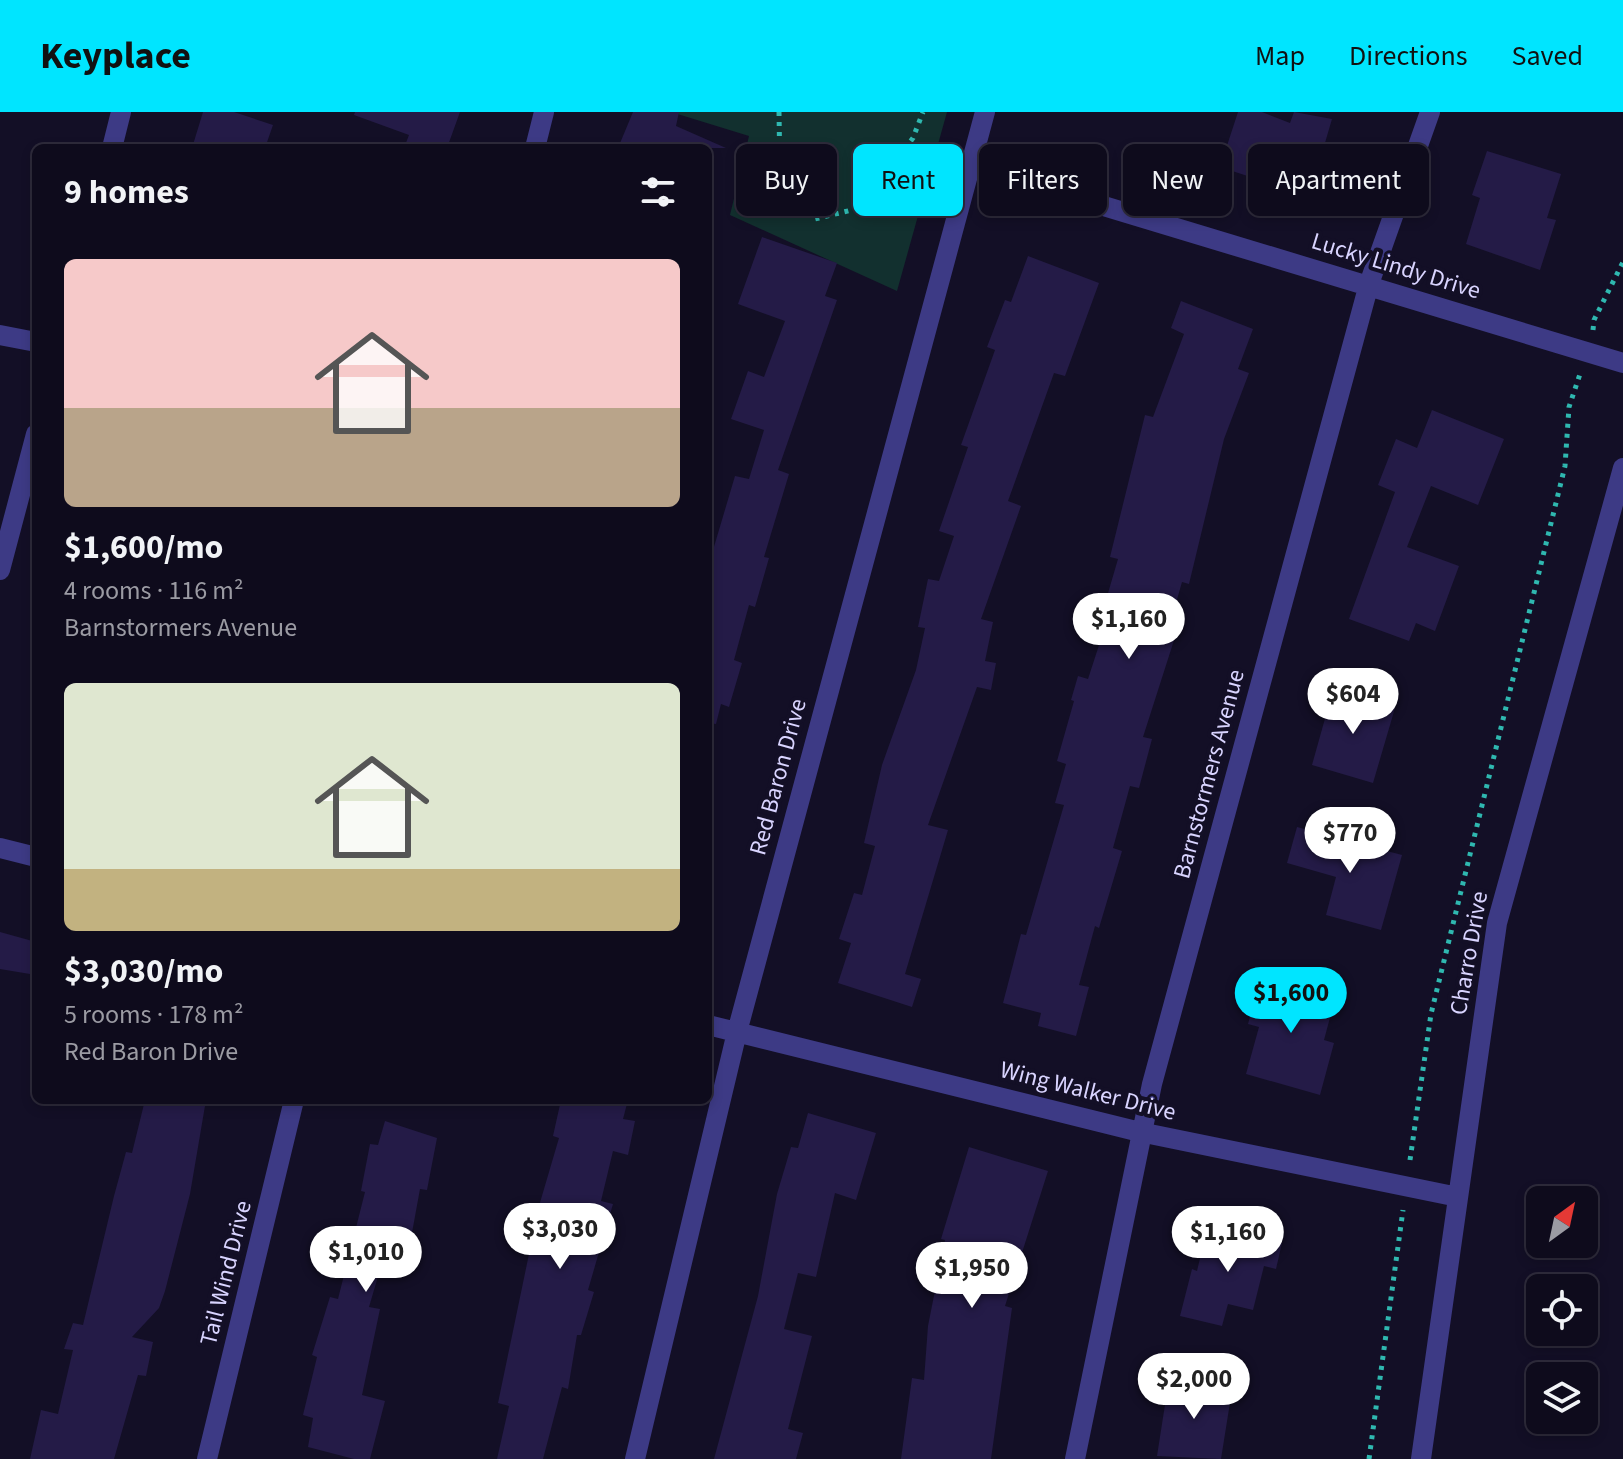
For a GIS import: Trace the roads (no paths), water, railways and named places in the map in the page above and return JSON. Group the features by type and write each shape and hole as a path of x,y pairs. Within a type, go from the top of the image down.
{"street":[{"path":"113,144 121,112"},
{"path":"536,144 544,112"},
{"name":"Red Baron Drive","path":"635,1459 737,1032 968,165 985,112"},
{"name":"Barnstormers Avenue","path":"1075,1459 1140,1132 1369,284 1430,112"},
{"name":"Lucky Lindy Drive","path":"968,165 1623,363"},
{"path":"0,335 32,341"},
{"path":"0,570 32,449"},
{"name":"Charro Drive","path":"1421,1459 1497,923 1623,468"},
{"path":"0,848 32,856"},
{"name":"Wing Walker Drive","path":"712,1026 1140,1132 1458,1197"},
{"name":"Tail Wind Drive","path":"207,1459 293,1104"}]}
